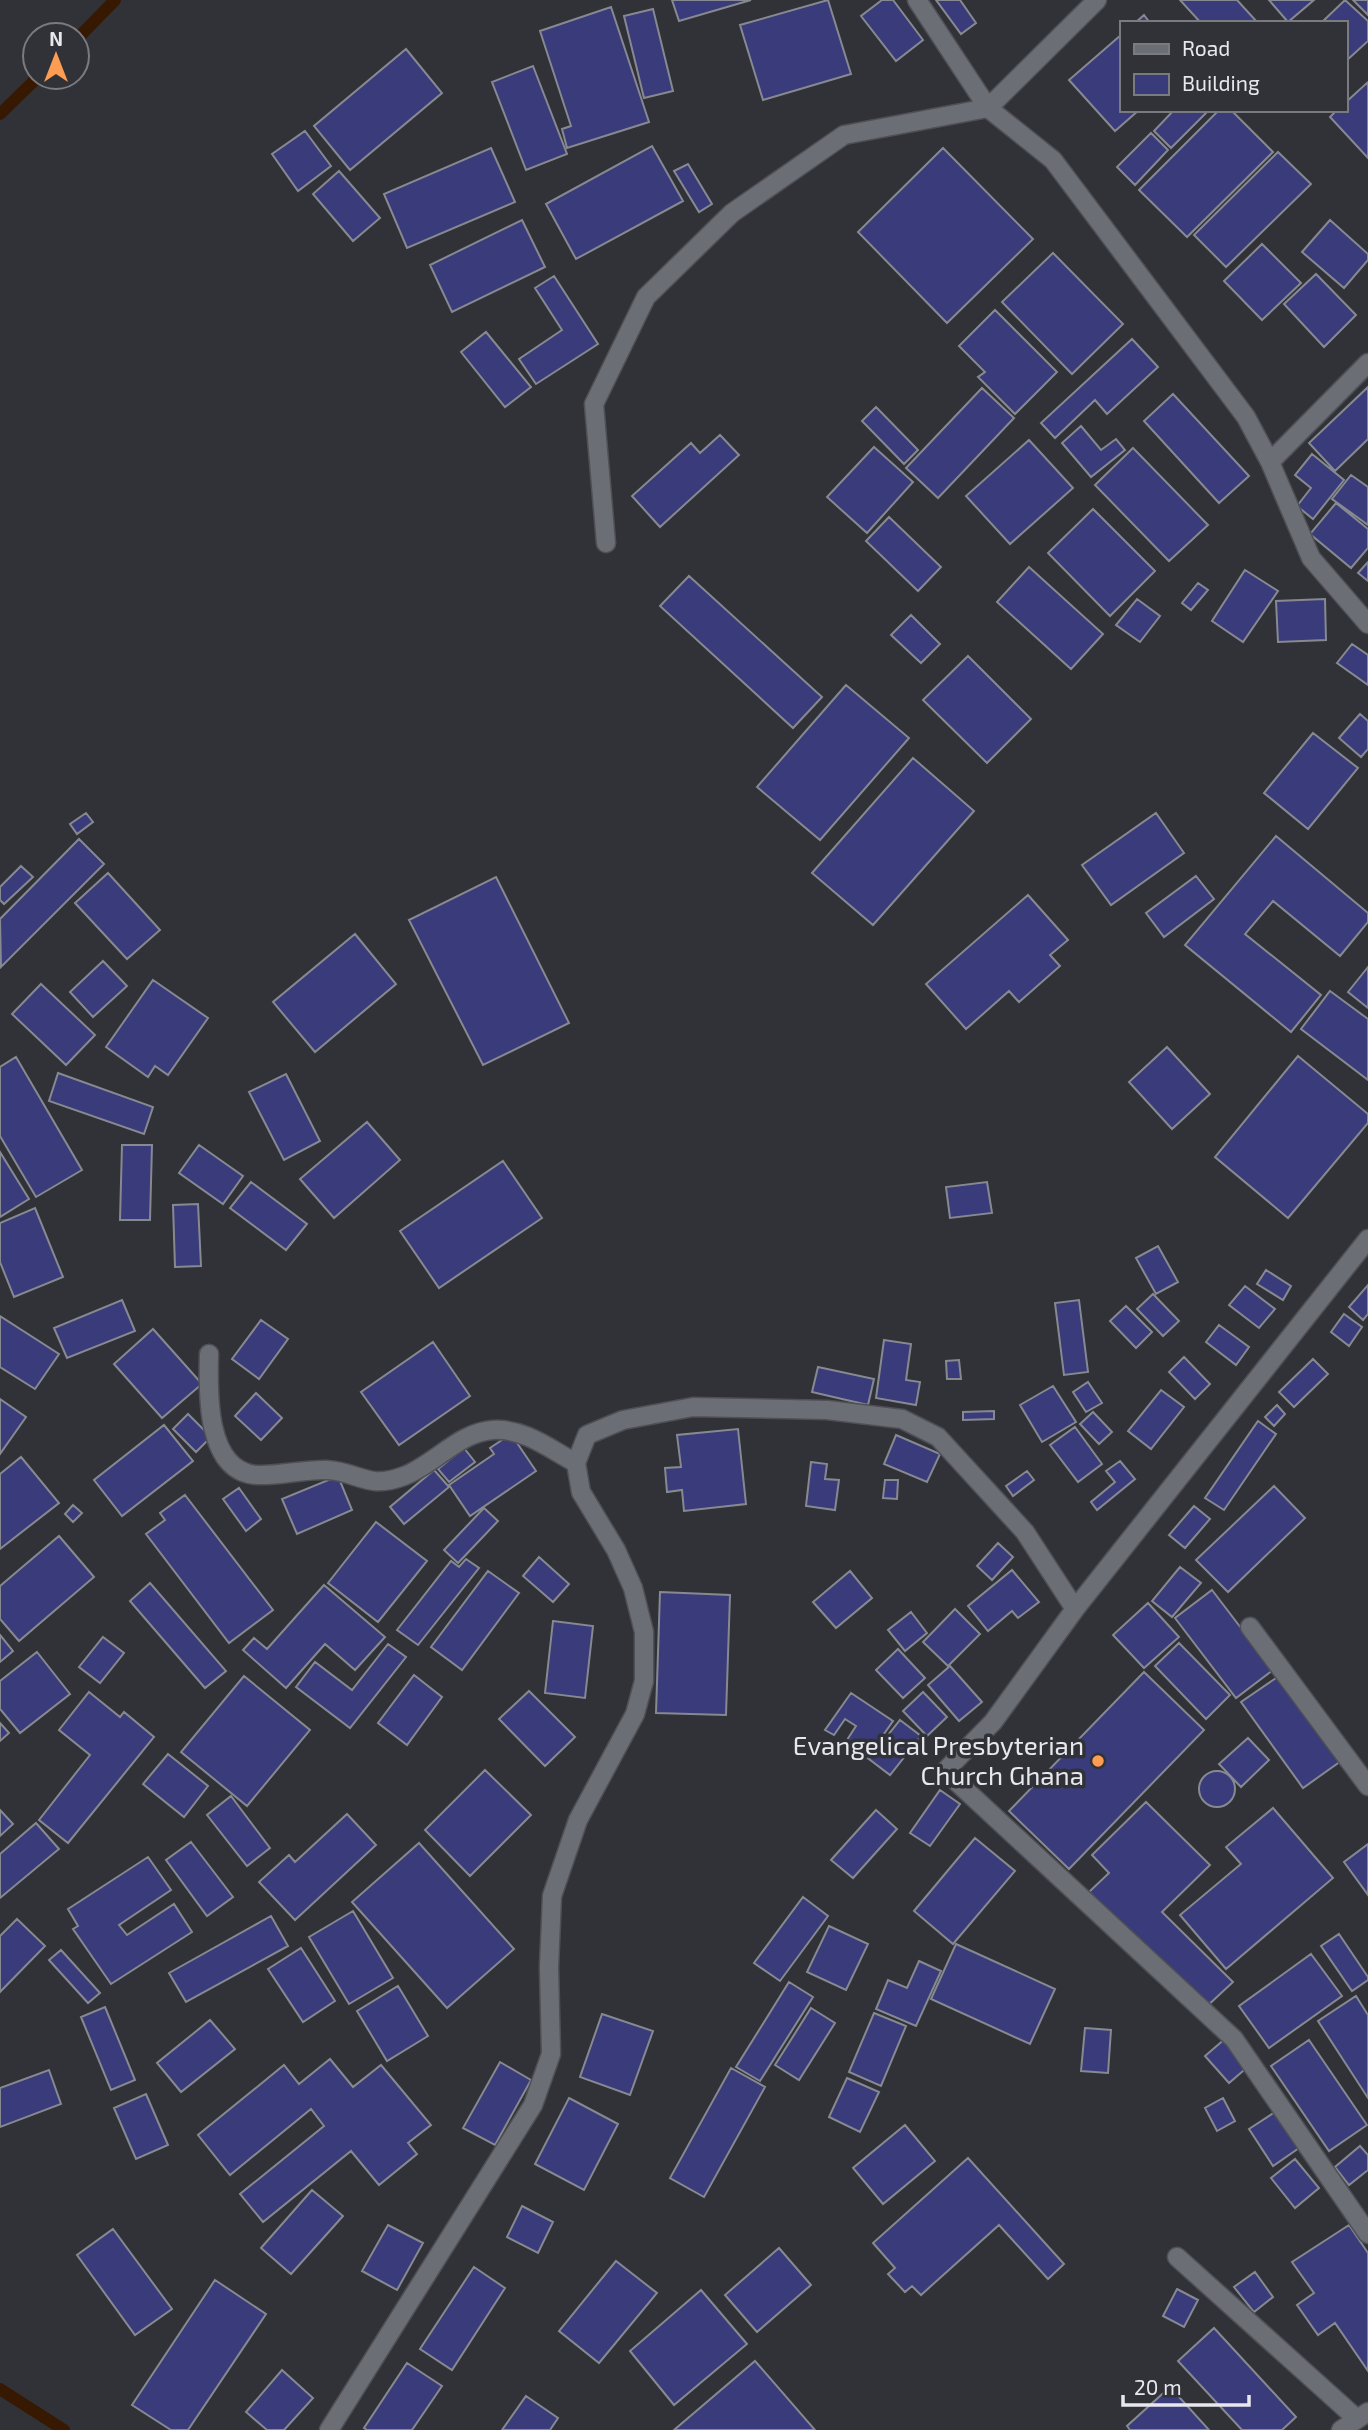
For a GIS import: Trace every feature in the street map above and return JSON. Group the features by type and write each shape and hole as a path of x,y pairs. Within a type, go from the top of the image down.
{"street":[{"path":"917,0 988,108 1052,160 1246,417 1270,462 1311,558 1368,624"},
{"path":"606,543 594,404 646,298 732,213 844,135 988,108 1097,0"},
{"path":"1270,462 1368,363"},
{"path":"1368,1239 1075,1609 993,1722 944,1771 1234,2039 1368,2234"},
{"path":"209,1353 208,1401 216,1438 232,1466 255,1475 324,1470 383,1483 408,1475 453,1445 489,1430 510,1430 526,1436 576,1463"},
{"path":"329,2430 533,2105 551,2054 549,1967 552,1896 578,1820 635,1714 644,1681 644,1632 633,1588 581,1492 576,1463 587,1436 623,1420 693,1408 827,1410 902,1419 938,1437 1025,1531 1075,1609"},
{"path":"1250,1627 1368,1786"},
{"path":"1177,2257 1362,2416 1341,2430"}],"building":[{"path":"672,0 751,0 679,21"},
{"path":"828,0 851,74 763,100 740,25"},
{"path":"882,0 893,0 923,40 896,61 861,16"},
{"path":"936,0 960,0 976,23 961,34"},
{"path":"1180,0 1237,0 1256,21 1199,21"},
{"path":"1269,0 1314,0 1289,21"},
{"path":"1345,0 1368,21 1368,41 1347,60 1347,21 1323,21"},
{"path":"1353,0 1368,0 1368,15"},
{"path":"611,7 649,122 567,148 562,129 571,126 540,31"},
{"path":"653,9 673,91 644,98 624,16"},
{"path":"1144,15 1148,21 1137,21"},
{"path":"1120,36 1120,112 1137,112 1115,131 1069,80"},
{"path":"406,49 442,93 350,170 314,126"},
{"path":"533,66 567,154 526,170 492,82"},
{"path":"1368,82 1368,158 1330,117 1335,112 1347,112 1347,101"},
{"path":"1172,112 1207,112 1171,148 1154,131"},
{"path":"1217,112 1233,112 1273,152 1187,237 1139,190"},
{"path":"305,131 331,166 298,191 272,154"},
{"path":"1151,133 1168,150 1135,185 1117,167"},
{"path":"652,146 683,201 576,259 546,204"},
{"path":"491,148 515,202 407,248 384,194"},
{"path":"943,148 1033,239 947,323 858,232"},
{"path":"1278,152 1311,184 1226,267 1194,235"},
{"path":"688,164 712,204 699,212 674,171"},
{"path":"339,171 380,218 353,241 313,194"},
{"path":"522,220 545,267 452,312 430,265"},
{"path":"1330,220 1368,254 1368,260 1344,288 1302,252"},
{"path":"1262,244 1301,283 1262,320 1224,281"},
{"path":"1053,253 1123,324 1072,374 1002,302"},
{"path":"1316,274 1356,315 1324,347 1284,304"},
{"path":"554,276 598,344 536,384 519,359 562,330 535,288"},
{"path":"995,310 1057,372 1015,414 978,377 985,372 959,346"},
{"path":"486,332 531,387 505,407 461,352"},
{"path":"1132,339 1158,367 1107,414 1095,400 1055,438 1041,423"},
{"path":"1368,387 1368,439 1335,471 1309,443"},
{"path":"982,388 1014,418 938,498 906,468"},
{"path":"1173,394 1249,476 1219,503 1144,421"},
{"path":"876,407 918,450 904,464 862,421"},
{"path":"1081,426 1101,450 1116,439 1125,450 1091,477 1062,443"},
{"path":"720,435 739,455 660,527 632,496 691,443 700,453"},
{"path":"1029,440 1073,488 1010,544 966,496"},
{"path":"874,447 913,482 867,533 827,497"},
{"path":"1133,448 1208,525 1169,561 1095,485"},
{"path":"1312,454 1344,480 1313,519 1297,506 1311,488 1295,475"},
{"path":"1351,475 1368,487 1368,525 1332,499"},
{"path":"1336,503 1368,529 1368,548 1351,568 1310,534"},
{"path":"1093,509 1155,571 1110,616 1048,553"},
{"path":"889,517 941,567 918,591 866,541"},
{"path":"1368,562 1368,581 1358,573"},
{"path":"1029,567 1103,634 1071,669 997,602"},
{"path":"1245,570 1278,591 1243,642 1212,621"},
{"path":"689,576 822,697 793,728 660,606"},
{"path":"1198,583 1208,590 1191,610 1182,603"},
{"path":"1137,599 1160,616 1140,642 1116,625"},
{"path":"1325,599 1326,640 1278,642 1276,601"},
{"path":"911,615 940,644 921,663 891,635"},
{"path":"1352,644 1368,655 1368,685 1337,663"},
{"path":"968,656 1031,719 987,763 923,700"},
{"path":"846,685 909,738 820,840 757,787"},
{"path":"1360,714 1368,721 1368,749 1361,757 1339,738"},
{"path":"1313,733 1358,768 1308,829 1264,793"},
{"path":"913,758 974,811 873,925 812,873"},
{"path":"86,813 93,822 77,834 70,824"},
{"path":"1156,813 1184,853 1111,905 1082,865"},
{"path":"1276,836 1368,913 1368,922 1340,956 1273,901 1245,934 1321,995 1291,1032 1185,945"},
{"path":"79,839 104,864 1,967 0,919"},
{"path":"21,866 33,877 4,904 0,900 0,887"},
{"path":"108,873 160,930 127,959 75,903"},
{"path":"1196,876 1214,899 1164,937 1146,913"},
{"path":"496,877 569,1023 483,1065 409,920"},
{"path":"1028,895 1068,940 1050,955 1060,966 1019,1002 1009,991 966,1029 926,984"},
{"path":"355,934 396,984 315,1052 273,1002"},
{"path":"103,961 127,986 93,1017 70,992"},
{"path":"1368,967 1368,1008 1348,992"},
{"path":"153,980 208,1018 168,1075 155,1066 148,1077 106,1047"},
{"path":"41,984 95,1035 66,1065 12,1014"},
{"path":"1330,991 1368,1019 1368,1080 1301,1029"},
{"path":"1167,1047 1210,1094 1172,1129 1129,1082"},
{"path":"1298,1056 1368,1114 1368,1123 1288,1218 1215,1157"},
{"path":"16,1057 82,1170 36,1197 0,1136 0,1067"},
{"path":"58,1073 153,1107 144,1134 49,1101"},
{"path":"286,1074 320,1141 284,1160 249,1092"},
{"path":"367,1122 400,1160 334,1218 300,1179"},
{"path":"122,1145 152,1145 150,1220 120,1220"},
{"path":"199,1145 243,1176 223,1204 179,1173"},
{"path":"0,1152 29,1199 0,1217"},
{"path":"503,1161 542,1218 439,1288 400,1231"},
{"path":"251,1182 307,1224 286,1250 230,1208"},
{"path":"987,1182 992,1213 950,1218 946,1187"},
{"path":"198,1204 201,1266 175,1267 173,1205"},
{"path":"35,1208 63,1277 14,1297 0,1262 0,1223"},
{"path":"1158,1246 1178,1282 1156,1294 1136,1258"},
{"path":"1266,1270 1291,1286 1283,1300 1257,1284"},
{"path":"1368,1285 1368,1314 1363,1320 1349,1307"},
{"path":"1245,1286 1275,1309 1259,1328 1229,1305"},
{"path":"1153,1294 1179,1321 1163,1336 1137,1309"},
{"path":"122,1300 135,1331 67,1358 54,1328"},
{"path":"1079,1300 1088,1372 1064,1375 1055,1303"},
{"path":"1126,1306 1152,1332 1136,1348 1110,1321"},
{"path":"1344,1314 1362,1327 1349,1346 1331,1332"},
{"path":"0,1316 59,1354 35,1389 0,1367"},
{"path":"261,1320 288,1339 259,1379 232,1359"},
{"path":"1219,1325 1249,1347 1236,1365 1206,1342"},
{"path":"153,1329 202,1384 162,1418 114,1364"},
{"path":"884,1340 911,1344 906,1380 920,1382 916,1405 876,1398"},
{"path":"433,1342 470,1396 399,1445 361,1392"},
{"path":"1184,1357 1210,1384 1195,1399 1169,1372"},
{"path":"1313,1359 1328,1374 1294,1407 1279,1392"},
{"path":"959,1360 961,1379 947,1379 946,1361"},
{"path":"818,1367 874,1379 868,1405 812,1392"},
{"path":"1088,1382 1102,1403 1086,1412 1073,1392"},
{"path":"1053,1386 1076,1422 1042,1442 1020,1405"},
{"path":"1161,1390 1184,1407 1151,1449 1128,1431"},
{"path":"256,1393 282,1418 261,1440 235,1416"},
{"path":"0,1399 26,1417 0,1454"},
{"path":"1277,1405 1285,1414 1274,1426 1265,1417"},
{"path":"994,1411 994,1419 963,1420 963,1412"},
{"path":"1093,1412 1112,1432 1099,1444 1080,1424"},
{"path":"188,1414 211,1437 196,1452 173,1429"},
{"path":"1258,1421 1276,1434 1224,1510 1205,1498"},
{"path":"164,1425 193,1461 122,1516 94,1480"},
{"path":"1075,1427 1102,1464 1078,1482 1050,1445"},
{"path":"738,1429 746,1504 684,1511 682,1490 667,1492 665,1468 681,1467 677,1435"},
{"path":"511,1434 536,1471 470,1516 449,1485 494,1454 490,1448"},
{"path":"896,1435 940,1454 927,1482 884,1464"},
{"path":"464,1448 475,1462 449,1482 438,1469"},
{"path":"21,1457 59,1503 0,1549 0,1474"},
{"path":"1120,1461 1135,1479 1097,1510 1091,1502 1115,1482 1106,1471"},
{"path":"811,1462 827,1464 825,1479 839,1480 835,1510 806,1506"},
{"path":"434,1470 449,1487 404,1524 390,1507"},
{"path":"1027,1471 1034,1480 1013,1496 1006,1486"},
{"path":"338,1476 352,1510 297,1534 282,1499"},
{"path":"885,1480 898,1480 897,1499 883,1498"},
{"path":"1274,1486 1305,1518 1228,1592 1196,1560"},
{"path":"239,1488 261,1519 246,1531 223,1499"},
{"path":"185,1495 273,1610 229,1643 146,1534 165,1520 160,1513"},
{"path":"73,1505 82,1513 73,1522 65,1514"},
{"path":"1194,1506 1210,1519 1185,1548 1169,1535"},
{"path":"484,1508 498,1521 458,1563 444,1550"},
{"path":"376,1522 427,1561 378,1622 328,1583"},
{"path":"59,1536 94,1577 19,1641 0,1619 0,1586"},
{"path":"998,1543 1013,1557 992,1580 977,1566"},
{"path":"539,1557 569,1584 553,1602 523,1576"},
{"path":"466,1559 479,1568 418,1645 397,1630 451,1561 459,1567"},
{"path":"1180,1567 1201,1583 1172,1617 1152,1601"},
{"path":"1012,1570 1039,1602 1018,1618 1012,1611 988,1631 968,1606"},
{"path":"488,1571 519,1593 462,1670 431,1647"},
{"path":"850,1571 872,1598 836,1628 813,1602"},
{"path":"150,1583 226,1671 205,1688 130,1601"},
{"path":"324,1585 385,1637 355,1670 325,1644 286,1688 243,1650 254,1638 267,1649"},
{"path":"1212,1590 1273,1670 1236,1698 1175,1618"},
{"path":"660,1592 730,1595 726,1715 656,1713"},
{"path":"1148,1603 1179,1637 1144,1668 1113,1635"},
{"path":"955,1609 980,1634 948,1666 923,1642"},
{"path":"911,1612 927,1633 905,1651 888,1630"},
{"path":"553,1621 593,1626 585,1698 545,1693"},
{"path":"0,1635 13,1651 0,1662"},
{"path":"103,1637 124,1653 100,1683 79,1667"},
{"path":"1179,1643 1230,1695 1206,1719 1155,1666"},
{"path":"388,1644 406,1657 350,1728 296,1687 315,1662 352,1690"},
{"path":"898,1649 925,1678 903,1698 876,1670"},
{"path":"37,1652 70,1694 20,1733 0,1709 0,1681"},
{"path":"950,1666 982,1702 959,1721 928,1685"},
{"path":"1144,1672 1204,1730 1069,1869 1009,1811"},
{"path":"414,1675 442,1697 407,1745 378,1723"},
{"path":"244,1676 310,1730 247,1806 181,1752"},
{"path":"1279,1676 1341,1761 1303,1788 1241,1702"},
{"path":"529,1691 575,1737 545,1766 499,1719"},
{"path":"89,1692 120,1717 124,1712 154,1737 68,1843 39,1820 90,1755 59,1730"},
{"path":"923,1692 947,1717 927,1736 903,1711"},
{"path":"851,1693 893,1721 867,1758 845,1743 856,1726 845,1719 834,1735 825,1730"},
{"path":"900,1720 921,1736 890,1775 869,1759"},
{"path":"0,1723 9,1733 0,1741"},
{"path":"1248,1738 1269,1760 1241,1787 1219,1764"},
{"path":"168,1754 208,1786 184,1817 143,1784"},
{"path":"485,1770 531,1815 470,1876 425,1830"},
{"path":"1217,1771 1230,1776 1235,1789 1230,1802 1217,1807 1204,1802 1199,1789 1204,1776"},
{"path":"940,1790 960,1804 930,1846 910,1833"},
{"path":"231,1796 270,1848 247,1866 207,1815"},
{"path":"1146,1802 1210,1865 1162,1912 1233,1982 1205,2008 1089,1892 1109,1873 1092,1855"},
{"path":"1273,1808 1333,1878 1226,1969 1180,1915 1241,1864 1226,1847"},
{"path":"0,1810 13,1824 0,1836"},
{"path":"876,1810 897,1829 853,1878 831,1860"},
{"path":"347,1814 376,1845 295,1920 259,1882 289,1855 295,1862"},
{"path":"36,1823 59,1849 0,1898 0,1854"},
{"path":"975,1838 1015,1871 953,1944 914,1911"},
{"path":"191,1842 233,1897 207,1916 166,1860"},
{"path":"419,1843 514,1949 447,2008 352,1902"},
{"path":"1368,1844 1368,1895 1344,1862"},
{"path":"148,1857 171,1890 119,1925 127,1935 174,1904 192,1932 111,1984 73,1929 78,1926 68,1909"},
{"path":"803,1897 828,1916 780,1981 754,1963"},
{"path":"353,1911 393,1978 349,2004 309,1937"},
{"path":"271,1916 288,1946 186,2002 169,1973"},
{"path":"17,1919 45,1946 0,1992 0,1936"},
{"path":"829,1926 868,1944 846,1990 807,1972"},
{"path":"1339,1934 1368,1977 1368,1980 1352,1991 1321,1946"},
{"path":"956,1944 1055,1989 1030,2044 931,1999"},
{"path":"301,1948 335,2001 303,2022 268,1969"},
{"path":"61,1950 100,1993 88,2003 49,1960"},
{"path":"1311,1954 1342,1996 1269,2048 1239,2006"},
{"path":"919,1961 941,1971 916,2026 876,2009 888,1980 907,1988"},
{"path":"789,1982 813,1997 760,2081 736,2067"},
{"path":"398,1986 428,2036 387,2061 357,2011"},
{"path":"1356,1996 1368,2015 1368,2098 1318,2021"},
{"path":"105,2007 135,2080 111,2090 81,2017"},
{"path":"811,2008 835,2023 799,2080 775,2065"},
{"path":"874,2013 906,2026 881,2086 849,2072"},
{"path":"602,2014 653,2031 630,2095 580,2077"},
{"path":"210,2020 235,2049 181,2092 157,2063"},
{"path":"1085,2028 1111,2030 1108,2073 1081,2071"},
{"path":"1226,2038 1250,2065 1229,2083 1205,2056"},
{"path":"1309,2040 1367,2125 1329,2151 1271,2066"},
{"path":"330,2059 353,2087 381,2065 431,2125 408,2143 417,2154 379,2185 351,2151 263,2222 240,2194 324,2126 311,2109 230,2175 198,2135 284,2065 299,2084"},
{"path":"500,2062 531,2080 495,2145 463,2128"},
{"path":"731,2068 765,2087 704,2197 670,2178"},
{"path":"49,2070 61,2104 0,2127 0,2088"},
{"path":"847,2078 879,2092 860,2132 829,2117"},
{"path":"146,2094 168,2145 136,2159 114,2108"},
{"path":"569,2098 618,2124 584,2190 535,2164"},
{"path":"1223,2098 1235,2121 1217,2131 1205,2108"},
{"path":"1275,2112 1299,2148 1273,2166 1249,2129"},
{"path":"905,2125 935,2161 883,2204 853,2168"},
{"path":"1360,2146 1368,2155 1368,2170 1349,2185 1335,2167"},
{"path":"968,2158 1064,2264 1048,2279 999,2225 921,2295 912,2286 905,2292 888,2274 895,2268 873,2243"},
{"path":"1295,2159 1319,2188 1295,2208 1271,2178"},
{"path":"312,2190 343,2216 291,2274 261,2248"},
{"path":"522,2206 553,2222 538,2253 507,2237"},
{"path":"388,2225 423,2243 397,2290 362,2271"},
{"path":"1349,2225 1368,2253 1368,2371 1335,2323 1318,2335 1297,2305 1314,2293 1292,2262"},
{"path":"113,2229 172,2309 135,2335 77,2255"},
{"path":"779,2248 811,2285 757,2332 725,2295"},
{"path":"616,2261 657,2293 599,2363 559,2331"},
{"path":"474,2267 505,2288 452,2370 420,2349"},
{"path":"1255,2272 1273,2297 1254,2312 1234,2287"},
{"path":"215,2280 266,2314 188,2430 171,2430 132,2405"},
{"path":"1177,2289 1198,2300 1184,2327 1163,2316"},
{"path":"701,2290 747,2344 674,2405 630,2351"},
{"path":"1214,2328 1296,2417 1282,2430 1242,2430 1178,2361"},
{"path":"755,2361 815,2430 674,2430"},
{"path":"407,2363 442,2386 412,2430 367,2430 364,2428"},
{"path":"282,2370 313,2398 284,2430 267,2430 246,2412"},
{"path":"1170,2387 1209,2430 1130,2430 1127,2426"},
{"path":"526,2396 558,2418 550,2430 502,2430"}],"waterway":[{"path":"91,25 115,0"},
{"path":"0,114 24,91"},
{"path":"0,2389 64,2430"}],"place":[{"name":"Evangelical Presbyterian Church Ghana","path":"1098,1761"}]}
